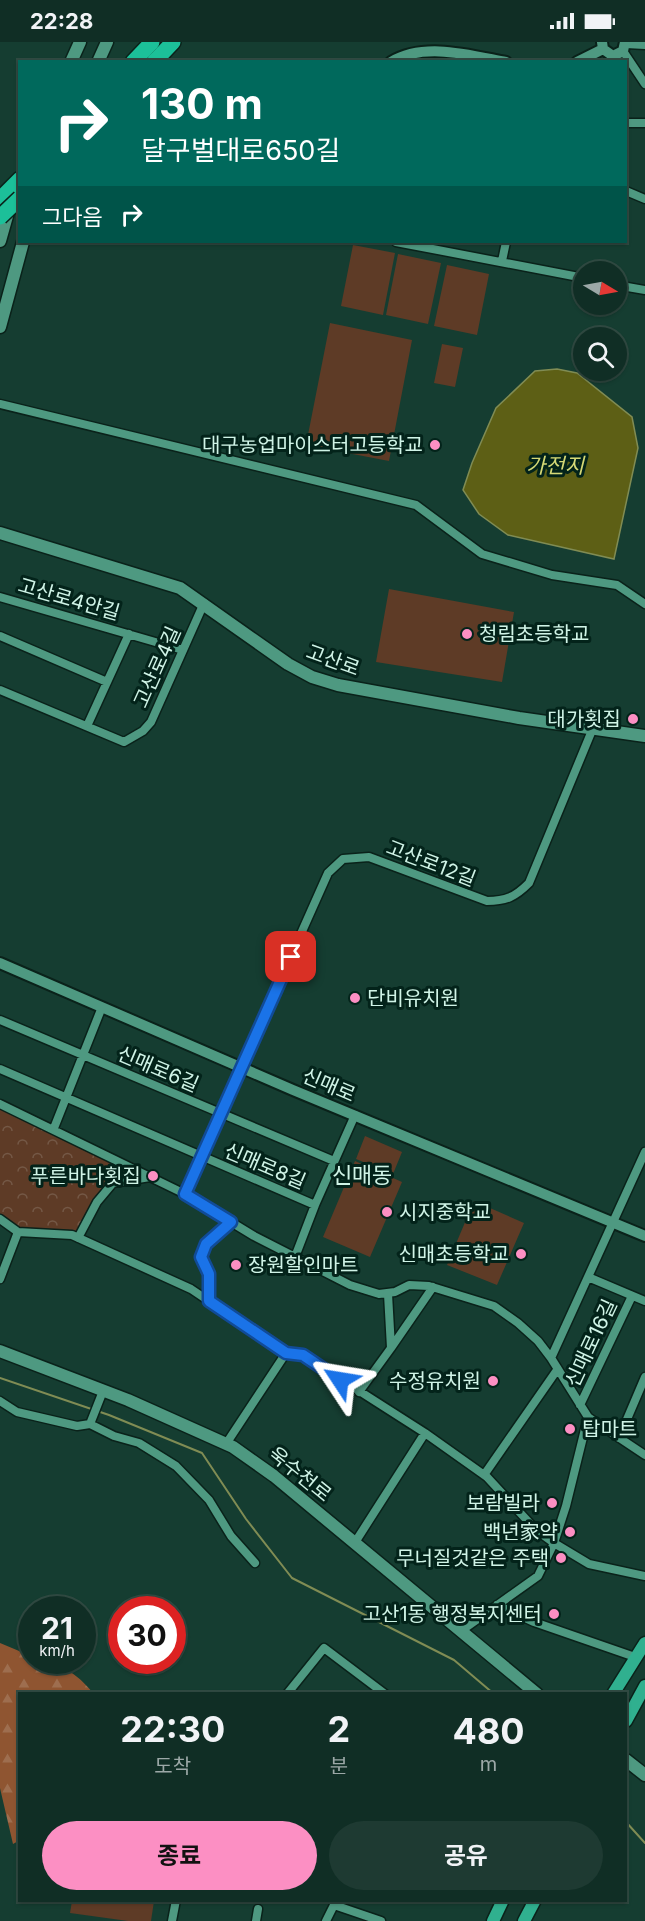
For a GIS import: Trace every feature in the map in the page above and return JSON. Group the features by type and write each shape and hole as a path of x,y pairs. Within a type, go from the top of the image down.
{"highway":[{"path":"135,60 152,42"},
{"path":"156,60 173,42"},
{"path":"0,199 18,181"},
{"path":"0,218 18,200"}],"main road":[{"path":"72,60 80,42"},
{"path":"98,60 107,42"},
{"path":"0,241 18,185"},
{"path":"0,327 23,243"},
{"path":"11,283 29,243"},
{"name":"고산로","path":"0,533 166,583 204,603 288,664 312,677 376,694 645,736"},
{"name":"욱수천로","path":"0,1351 104,1391 226,1444 274,1476 535,1692"},
{"path":"613,1692 645,1643"},
{"path":"627,1719 645,1686"},
{"path":"627,1761 645,1775"},
{"path":"493,1921 502,1902"},
{"path":"524,1921 533,1902"}],"street":[{"path":"580,60 602,46 613,56 625,46 645,45"},
{"path":"394,60 415,46 494,60"},
{"path":"625,46 645,84"},
{"path":"627,123 645,123"},
{"path":"627,192 645,199"},
{"path":"415,243 573,276"},
{"path":"502,261 506,243"},
{"path":"627,287 645,290"},
{"path":"0,404 416,505 482,554 552,575 618,585 645,604"},
{"name":"고산로4안길","path":"0,597 183,650"},
{"name":"고산로4길","path":"0,690 124,742 143,731 151,722 204,603"},
{"name":"고산로4안길","path":"87,726 129,634"},
{"path":"0,636 107,682"},
{"name":"고산로12길","path":"243,1067 328,873 339,862 344,859 369,857 487,901 504,901 518,895 529,883 593,728"},
{"name":"신매로","path":"0,963 645,1236"},
{"path":"54,1128 102,1007"},
{"name":"신매로6길","path":"0,1020 220,1113"},
{"path":"185,1194 220,1113 243,1067"},
{"path":"0,1069 202,1157"},
{"path":"0,1104 54,1128 185,1194 295,1257 362,1290 388,1294 409,1285 433,1287 494,1306 527,1330 551,1358 588,1417 645,1455"},
{"name":"신매로8길","path":"220,1113 334,1161"},
{"name":"신매로8길","path":"295,1257 315,1205 355,1115"},
{"name":"신매로16길","path":"551,1358 645,1152"},
{"name":"신매로8길","path":"202,1157 315,1205"},
{"path":"78,1238 97,1202 113,1183 150,1177"},
{"path":"0,1219 18,1232 78,1238 191,1289 286,1353 303,1355 425,1433 484,1475 536,1530 554,1543 589,1564 645,1576"},
{"path":"209,1301 209,1274 201,1257 206,1244 231,1222"},
{"path":"0,1279 18,1232"},
{"name":"신매로16길","path":"588,1277 645,1301"},
{"path":"359,1392 433,1287"},
{"path":"388,1294 391,1348"},
{"name":"신매로16길","path":"580,1405 632,1296"},
{"path":"226,1444 286,1353"},
{"path":"484,1475 557,1370"},
{"path":"619,1438 645,1377"},
{"path":"90,1424 104,1391"},
{"path":"0,1401 17,1412 77,1426 90,1424 114,1436 139,1443 176,1466 209,1500 231,1536 255,1563"},
{"path":"461,1631 534,1581 554,1543 566,1506 588,1417"},
{"path":"354,1544 425,1433"},
{"path":"496,1605 534,1622 634,1657"},
{"path":"289,1692 324,1648 382,1692"},
{"path":"172,1921 176,1902"},
{"path":"326,1921 335,1903 381,1921"},
{"path":"256,1921 258,1909"}],"green space":[{"path":"353,245 395,253 383,315 341,306"},
{"path":"398,254 441,263 428,324 386,315"},
{"path":"447,265 489,274 477,335 434,326"},
{"path":"330,323 412,340 389,461 306,445"},
{"path":"442,344 463,348 455,387 434,383"},
{"path":"389,589 514,612 502,682 376,662"},
{"path":"0,1105 145,1174 113,1183 80,1234 18,1232 0,1219"},
{"path":"365,1136 402,1152 393,1174 356,1159"},
{"path":"355,1161 402,1182 370,1257 323,1237"},
{"path":"474,1201 524,1223 497,1285 447,1265"},
{"path":"0,1643 18,1651 18,1674 74,1674 92,1692 18,1692 18,1841 13,1844 0,1788"},
{"path":"72,1902 154,1902 151,1921 128,1921 70,1913"}],"water":[{"name":"가전지","path":"557,369 573,372 573,381 587,381 632,417 638,448 614,559 508,535 479,514 463,490 496,408 535,371"}],"waterway":[{"path":"0,1378 109,1415 202,1453 246,1519 292,1578 454,1660 492,1692"},
{"path":"627,1823 645,1843"}],"place":[{"name":"대구농업마이스터고등학교","path":"435,445"},
{"name":"청림초등학교","path":"467,634"},
{"name":"대가횟집","path":"633,719"},
{"name":"단비유치원","path":"355,998"},
{"name":"푸른바다횟집","path":"153,1176"},
{"name":"시지중학교","path":"387,1212"},
{"name":"신매초등학교","path":"521,1254"},
{"name":"장원할인마트","path":"236,1265"},
{"name":"수정유치원","path":"493,1381"},
{"name":"탑마트","path":"570,1429"},
{"name":"보람빌라","path":"552,1503"},
{"name":"백년家약","path":"570,1532"},
{"name":"무너질것같은 주택","path":"561,1558"},
{"name":"고산1동 행정복지센터","path":"554,1614"}],"district":[{"name":"신매동","path":"362,1175"}],"route":[{"path":"291,957 185,1194 231,1222 206,1244 201,1257 209,1274 209,1301 286,1353 303,1355 340,1380"}]}
